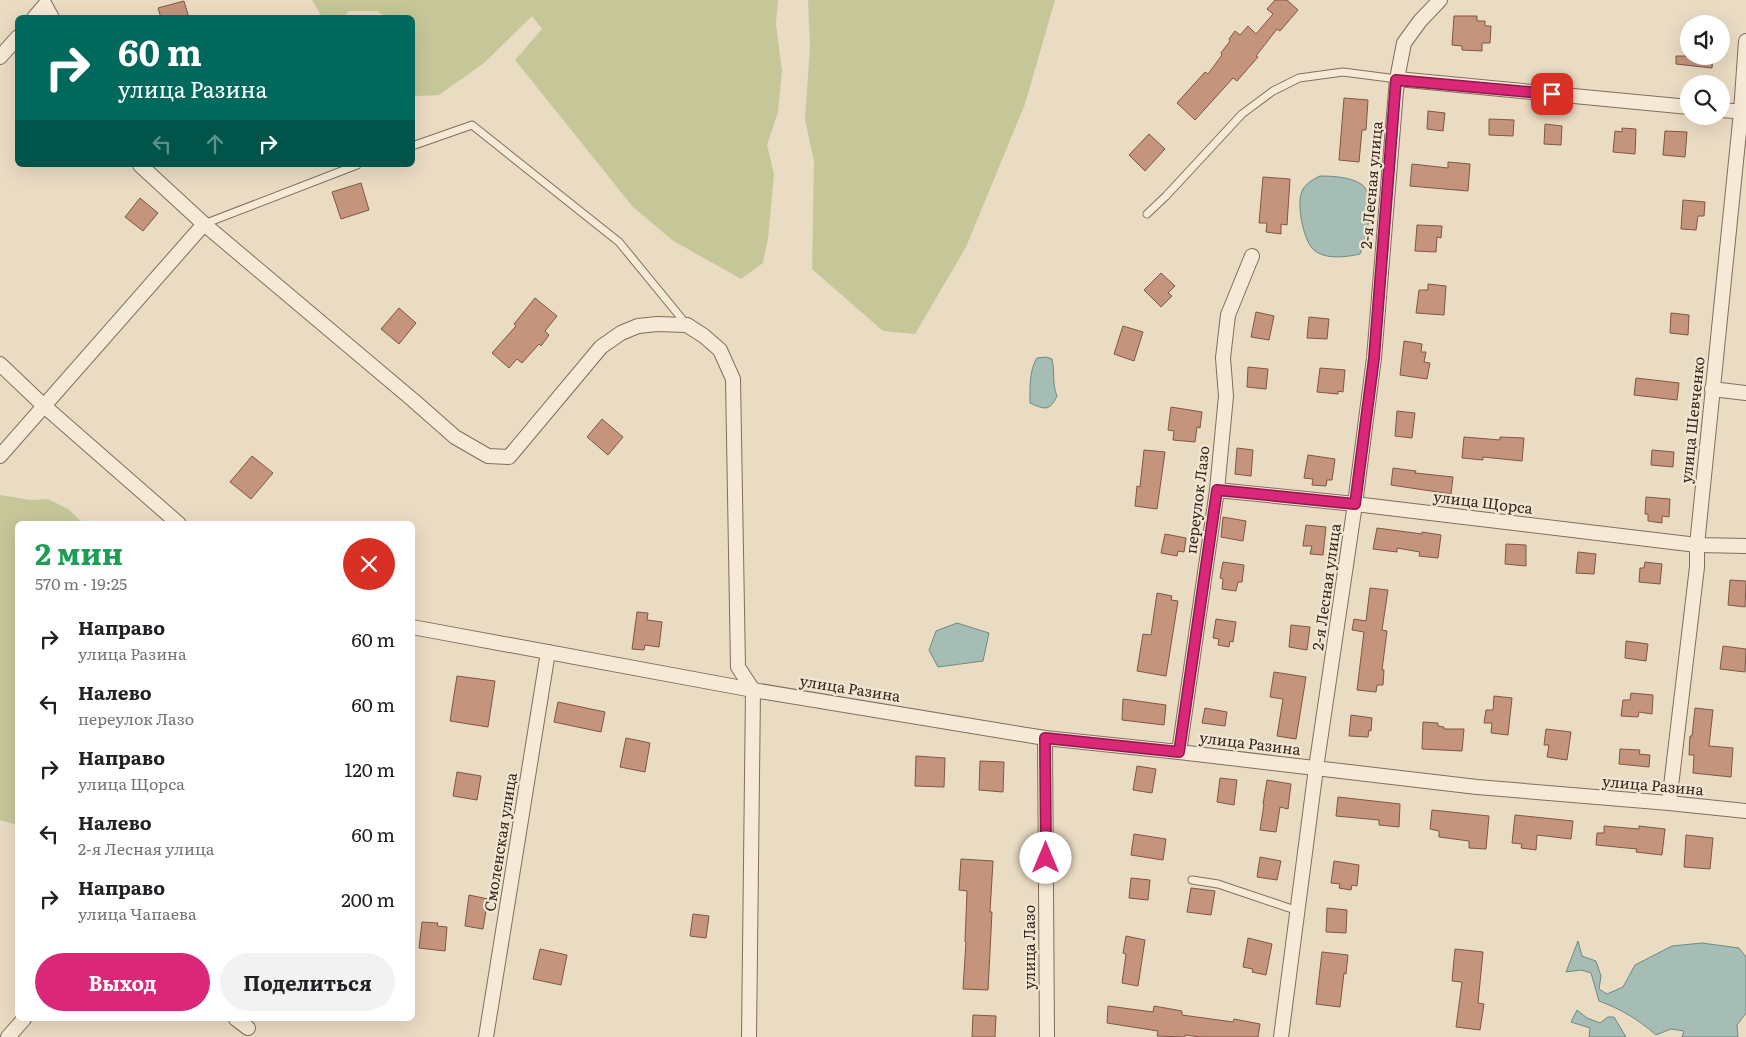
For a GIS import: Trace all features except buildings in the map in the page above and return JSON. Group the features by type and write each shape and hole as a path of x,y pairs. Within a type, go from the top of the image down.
{"street":[{"name":"2-я Лесная улица","path":"1281,1037 1316,768 1355,504 1374,358 1396,80 1404,42 1420,21 1440,0"},
{"path":"37,15 45,5 50,15"},
{"path":"0,57 15,40"},
{"name":"улица Шевченко","path":"1669,802 1698,567 1697,545 1712,388 1743,112 1746,41"},
{"path":"1396,80 1680,106"},
{"path":"1730,111 1743,112"},
{"path":"142,167 204,224 455,437 488,456 509,457 601,347 638,326 657,324 687,325 720,350 732,379 738,666 753,690 749,1037"},
{"path":"0,456 204,224"},
{"name":"переулок Лазо","path":"1179,752 1217,490 1226,396 1223,358 1228,315 1252,256"},
{"path":"0,364 43,405 176,521"},
{"path":"1712,388 1746,393"},
{"name":"улица Щорса","path":"1217,490 1355,504 1697,545 1746,546"},
{"name":"улица Разина","path":"415,628 753,690 1045,738 1477,787 1669,802 1746,812"},
{"name":"Смоленская улица","path":"486,1037 548,652"},
{"name":"улица Лазо","path":"1045,738 1046,1037"},
{"path":"8,1037 22,1021"},
{"path":"239,1021 248,1028"}],"lane":[{"path":"1147,214 1173,189 1242,114 1273,91 1299,78 1343,72 1396,80"},
{"path":"415,145 472,125 619,242 687,325"},
{"path":"204,224 352,167"},
{"path":"1192,880 1218,884 1298,911"}],"green space":[{"path":"312,0 778,0 776,24 782,71 778,112 767,145 774,174 768,239 763,263 741,279 672,240 633,207 515,60 542,29 532,16 484,63 439,95 416,96 415,15 382,15 378,11 349,11 346,15 321,15"},
{"path":"808,0 1055,0 1025,104 966,247 915,334 883,331 812,269 814,162 805,119 810,46"},
{"path":"0,495 31,500 48,499 68,509 81,521 15,521 15,824 0,820"}],"shaded area":[{"path":"1320,176 1347,178 1361,184 1366,190 1369,197 1369,218 1360,254 1343,257 1330,256 1319,253 1310,246 1304,232 1300,200 1306,185"},
{"path":"1046,357 1052,359 1057,396 1049,407 1043,408 1030,403 1030,386 1034,363 1037,358"},
{"path":"957,623 989,633 983,661 938,667 929,650 936,631"},
{"path":"1578,941 1582,956 1596,961 1601,976 1599,989 1607,994 1623,987 1635,965 1672,946 1702,943 1739,948 1746,957 1746,1013 1737,1025 1738,1037 1682,1037 1684,1031 1671,1029 1656,1035 1629,1015 1599,1001 1591,973 1581,970 1566,972"},
{"path":"1577,1010 1587,1018 1600,1023 1608,1017 1614,1017 1626,1037 1589,1037 1590,1028 1571,1022"}],"route":[{"path":"1046,858 1045,738 1179,752 1217,490 1355,504 1374,358 1396,80 1552,94"}]}
